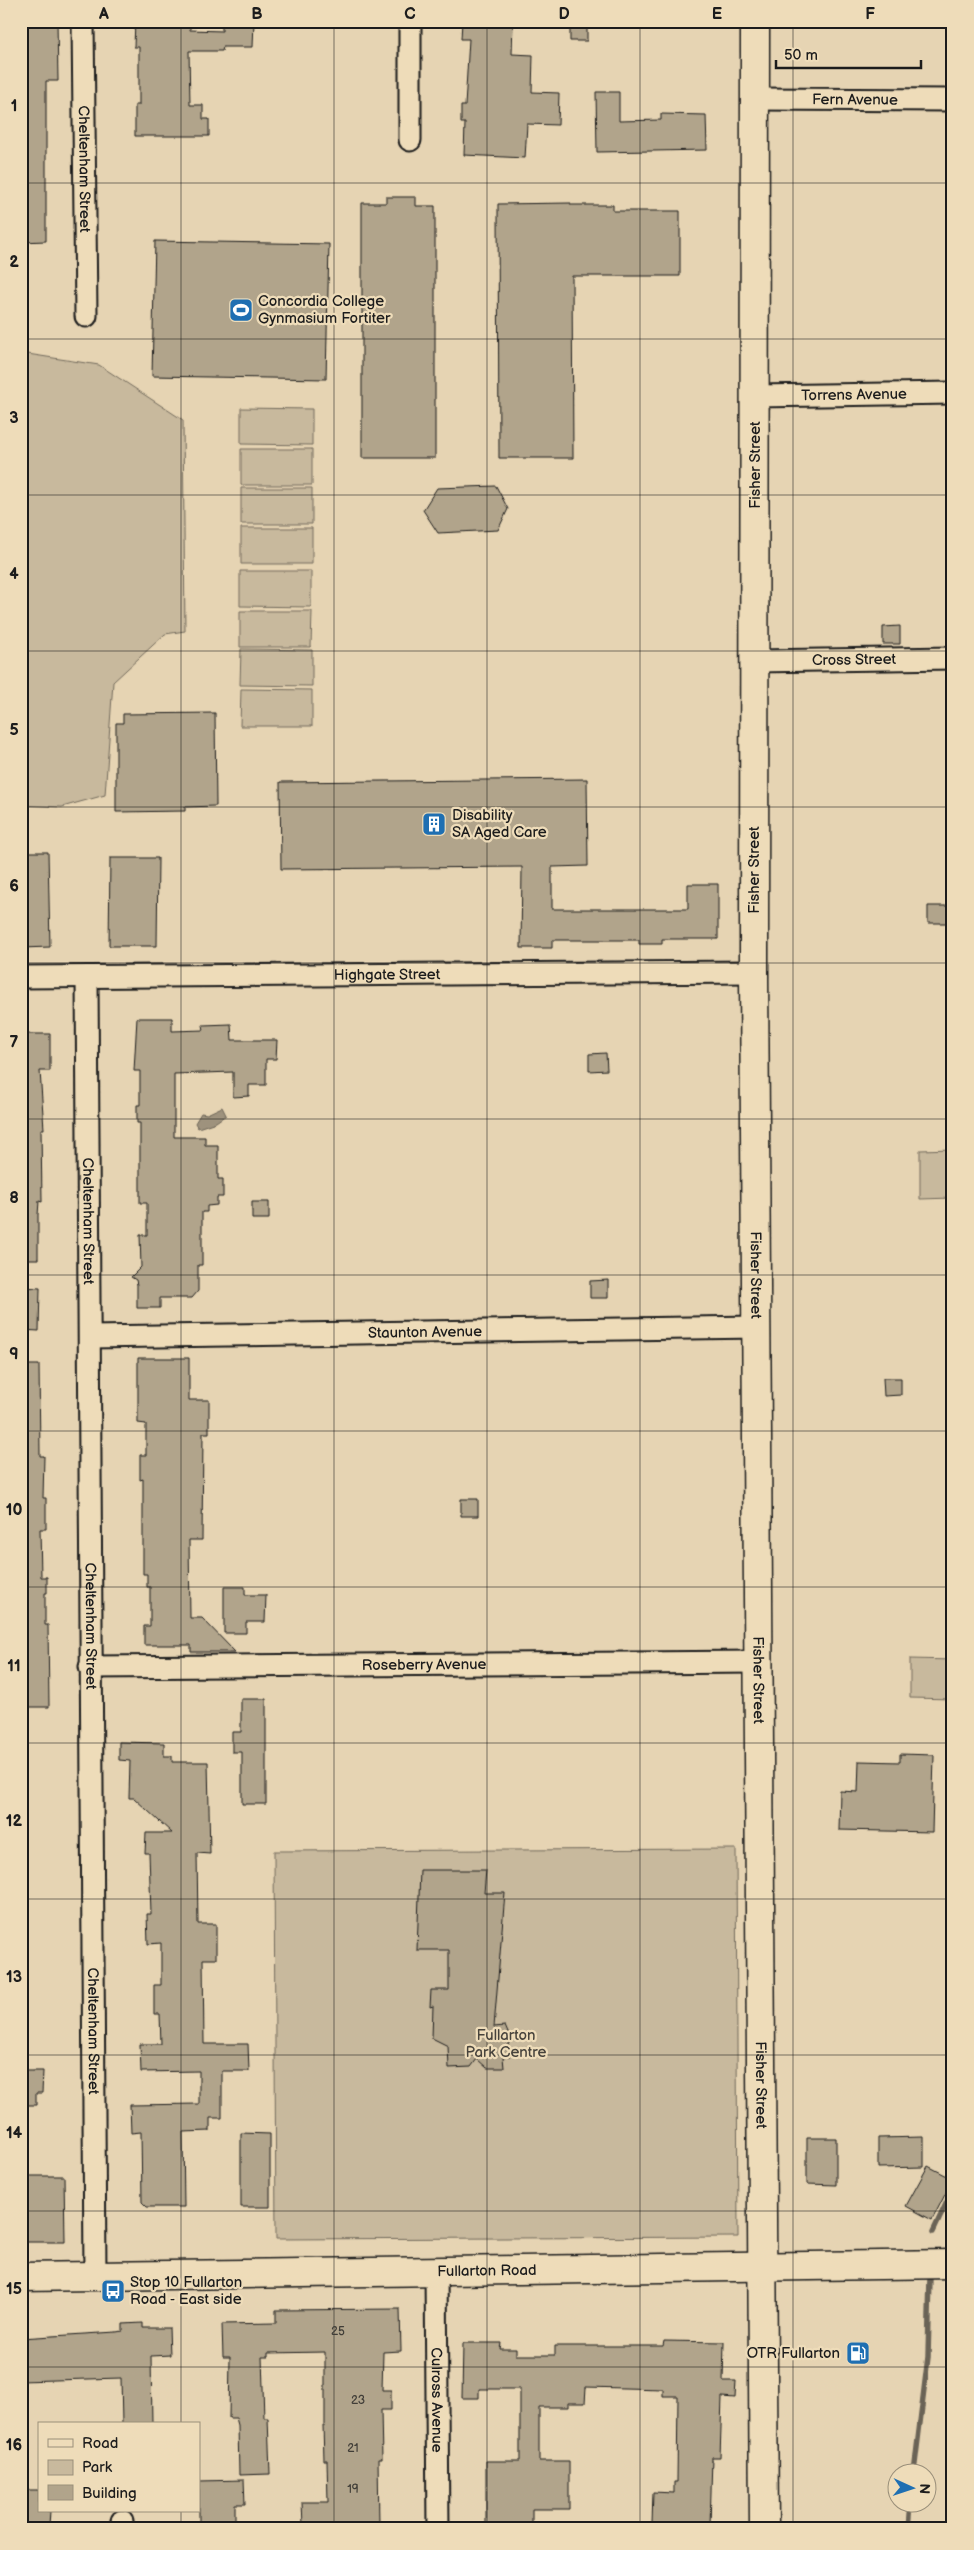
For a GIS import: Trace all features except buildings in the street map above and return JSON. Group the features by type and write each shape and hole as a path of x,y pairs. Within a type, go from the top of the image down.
{"street":[{"name":"Cheltenham Street","path":"83,21 86,316"},
{"path":"410,21 410,140"},
{"name":"Fisher Street","path":"755,21 754,972 758,1327 757,1662 764,2529"},
{"name":"Fern Avenue","path":"756,99 953,100"},
{"name":"Torrens Avenue","path":"755,396 953,393"},
{"name":"Cross Street","path":"754,661 953,658"},
{"name":"Highgate Street","path":"21,978 754,972"},
{"name":"Cheltenham Street","path":"87,976 95,2276"},
{"name":"Staunton Avenue","path":"90,1336 758,1327"},
{"name":"Roseberry Avenue","path":"90,1667 757,1662"},
{"name":"Fullarton Road","path":"21,2277 953,2264"},
{"name":"Culross Avenue","path":"436,2271 438,2529"}],"green space":[{"path":"21,353 99,365 183,420 185,631 165,634 113,682 105,795 62,807 21,805"},
{"path":"241,408 312,409 312,445 241,444"},
{"path":"241,449 312,449 312,485 241,485"},
{"path":"241,488 312,488 312,524 241,524"},
{"path":"241,528 312,528 312,564 241,564"},
{"path":"240,571 311,571 311,607 240,606"},
{"path":"240,611 312,611 311,647 240,647"},
{"path":"241,649 312,650 312,686 240,685"},
{"path":"241,689 312,690 312,726 240,726"},
{"path":"953,1149 953,1198 920,1199 920,1150"},
{"path":"910,1659 953,1660 953,1699 910,1698"},
{"name":"Fullarton Park Centre","path":"736,1849 738,2237 276,2239 274,1851"}],"shaded area":[{"path":"222,1107 226,1115 216,1122 198,1128 195,1123 201,1113 207,1114"}],"waterway":[{"path":"933,2232 953,2189"},
{"path":"915,2462 928,2357 930,2277"},
{"path":"908,2529 909,2512"}],"place":[{"name":"Concordia College Gynmasium Fortiter","path":"241,310"},
{"name":"Disability SA Aged Care","path":"434,824"},
{"name":"Stop 10 Fullarton Road - East side","path":"113,2291"},
{"name":"OTR Fullarton","path":"858,2353"}]}
